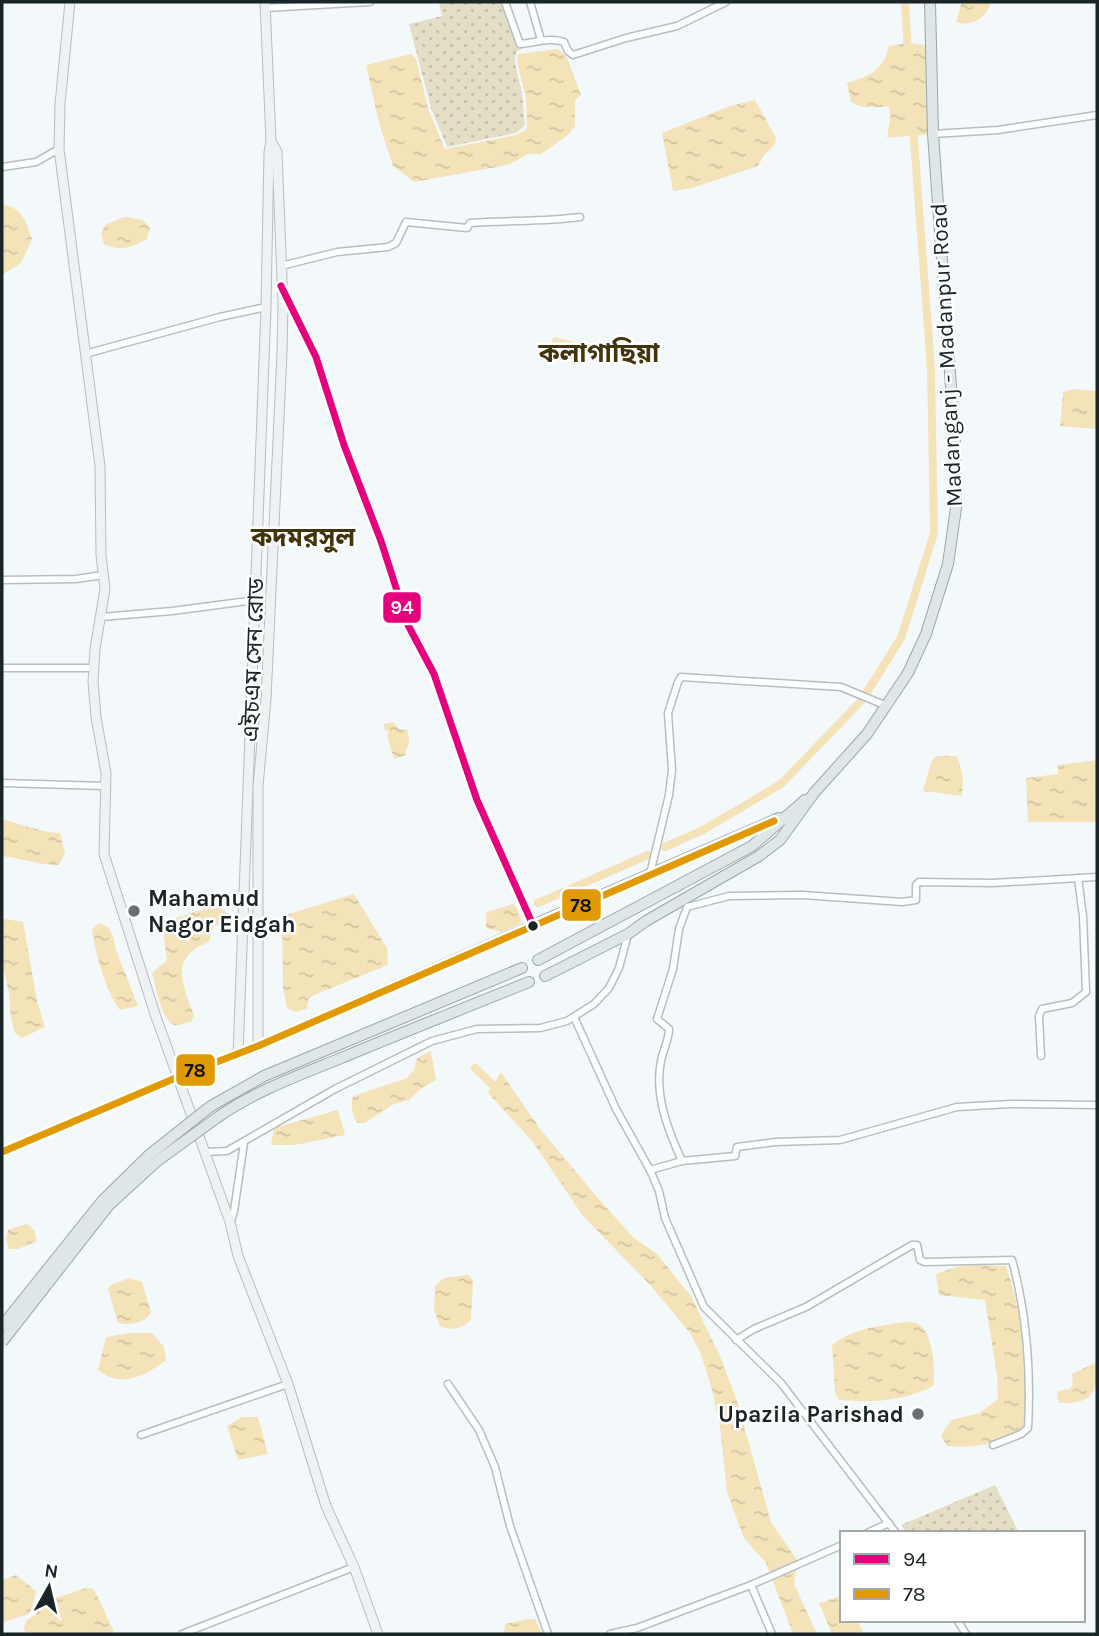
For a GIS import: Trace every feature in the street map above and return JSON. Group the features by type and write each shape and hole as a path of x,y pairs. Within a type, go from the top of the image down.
{"main road":[{"path":"70,2 60,104 59,149 97,436 105,589 94,668 96,717 106,773 104,854 178,1077 230,1222 238,1256 288,1384 326,1506 354,1567 378,1634"},
{"name":"Madanganj - Madanpur Road","path":"545,976 628,934 759,856 780,840 814,793 867,734 887,706 908,673 926,634 948,564 956,508 955,443 933,134 930,2"},
{"name":"এইচএম সেন রোড","path":"238,1054 271,141 267,4"},
{"name":"এইচএম সেন রোড","path":"258,1046 258,786 271,598 282,353 276,152 271,141"},
{"path":"267,278 281,282"},
{"name":"Madanganj - Madanpur Road","path":"538,960 752,846 814,793"},
{"path":"178,1077 258,1046 760,828 790,812"},
{"path":"2,1326 103,1200 149,1155 211,1105 264,1076 523,968"},
{"path":"2,1342 109,1205 156,1162 237,1104 268,1088 529,982"}],"street":[{"path":"267,4 370,2"},
{"path":"505,2 520,44 541,40 564,42 573,55 626,38 677,26 726,2"},
{"path":"530,2 541,40"},
{"path":"933,134 998,130 1097,116"},
{"path":"2,167 36,162 59,149"},
{"path":"281,266 337,252 388,247 396,243 406,222 467,228 470,223 490,221 503,223 580,217"},
{"path":"281,282 316,357 408,625 434,674 477,800 533,925"},
{"path":"85,355 220,317 266,307"},
{"path":"2,580 76,579 103,575"},
{"path":"101,617 256,600"},
{"path":"2,668 94,668"},
{"path":"650,874 669,795 672,770 668,713 681,677 841,687 887,706"},
{"path":"2,783 105,786"},
{"path":"682,1161 664,1117 659,1080 669,1029 657,1019 673,970 679,929 687,908 729,896 803,895 902,902 916,900 916,885 919,882 993,883 1097,877"},
{"path":"1041,1056 1042,1009 1072,1003 1086,992 1083,916 1078,878"},
{"path":"205,1152 227,1151 244,1143 335,1088 432,1041 477,1029 540,1028 574,1017 594,1004 608,988 619,968 628,934"},
{"path":"574,1017 616,1109 650,1170 659,1191 665,1218 704,1307 781,1383 896,1531"},
{"path":"2,1153 178,1077"},
{"path":"650,1170 682,1161 735,1156 737,1147 776,1142 840,1140 957,1107 1011,1104 1097,1105"},
{"path":"230,1222 244,1143"},
{"path":"736,1340 754,1329 806,1307 912,1245 917,1245 922,1262 1012,1260 1026,1325 1030,1390 1028,1428 1021,1434 993,1445"},
{"path":"141,1435 288,1384"},
{"path":"448,1384 480,1430 490,1455 510,1526 548,1634"},
{"path":"871,1531 889,1522"},
{"path":"610,1634 637,1628 751,1585 840,1546"},
{"path":"182,1634 354,1567"},
{"path":"751,1585 772,1634"}],"shaded area":[{"path":"507,2 524,47 516,52 515,63 522,93 525,125 516,133 447,147 431,108 409,24 442,16 439,4"},
{"path":"995,1485 1018,1531 906,1531 901,1525"}],"water":[{"path":"962,2 991,2 982,17 967,24 956,22"},
{"path":"910,43 926,45 930,134 887,138 889,107 862,107 851,102 847,83 863,78 879,67 889,46"},
{"path":"558,49 567,57 581,95 575,100 575,126 567,136 541,154 528,154 508,165 414,182 393,166 379,123 366,65 411,54 416,59 429,111 445,149 516,135 527,129 526,98 517,63 518,54"},
{"path":"755,100 776,138 774,146 764,155 758,166 692,188 673,191 662,133 730,106"},
{"path":"2,205 19,212 26,221 32,239 21,263 2,275"},
{"path":"124,217 143,220 150,228 147,239 126,248 104,244 101,234 105,225"},
{"path":"554,337 575,342 572,359 550,353 547,349"},
{"path":"1074,389 1096,391 1097,428 1060,426 1063,392"},
{"path":"393,722 399,729 408,730 409,744 405,752 407,755 394,759 387,736 389,730 385,731 384,724"},
{"path":"936,756 957,756 963,777 962,796 923,791 931,762"},
{"path":"1097,760 1097,822 1028,822 1026,778 1058,774 1058,765"},
{"path":"2,819 60,833 65,853 59,865 2,856"},
{"path":"354,894 387,948 388,965 314,995 308,1000 307,1009 296,1012 287,1008 283,987 282,916"},
{"path":"513,904 522,923 502,932 486,928 486,912"},
{"path":"219,907 230,917 231,925 214,925 209,942 196,948 183,964 183,983 194,1016 191,1022 174,1025 163,1010 152,973 167,960 162,923"},
{"path":"6,919 23,922 37,1001 45,1027 22,1038 15,1033 11,1019 2,961 2,921"},
{"path":"100,923 109,928 138,1006 120,1010 110,994 93,938 92,929"},
{"path":"431,1051 436,1080 423,1087 409,1100 392,1105 365,1123 358,1123 352,1110 353,1096 407,1078 414,1070 417,1058"},
{"path":"501,1072 540,1129 598,1198 633,1237 657,1254 691,1296 720,1356 736,1398 771,1522 797,1560 794,1584 817,1634 793,1634 766,1563 744,1538 727,1493 720,1426 712,1390 701,1354 690,1333 651,1286 583,1216 532,1141 488,1093"},
{"path":"338,1110 345,1135 295,1145 271,1145 274,1128"},
{"path":"26,1224 34,1231 36,1242 18,1249 9,1249 6,1239 8,1230"},
{"path":"1006,1266 1021,1326 1026,1387 1025,1428 988,1444 947,1446 941,1435 951,1420 980,1413 998,1399 997,1375 985,1300 939,1295 936,1274 956,1267"},
{"path":"468,1275 473,1281 471,1319 457,1328 440,1326 434,1310 435,1286 444,1278"},
{"path":"129,1278 142,1282 151,1312 137,1323 118,1323 108,1289 111,1285"},
{"path":"914,1322 925,1331 934,1364 933,1386 888,1400 839,1400 835,1393 832,1345 857,1331"},
{"path":"152,1333 164,1347 166,1360 133,1378 115,1379 107,1376 98,1370 106,1337"},
{"path":"1097,1362 1092,1394 1081,1401 1060,1403 1057,1398 1058,1391 1070,1389 1073,1384 1072,1374"},
{"path":"242,1417 258,1417 268,1454 238,1460 227,1426"},
{"path":"16,1575 36,1591 30,1614 2,1622 2,1580"},
{"path":"86,1588 94,1589 115,1634 26,1634 26,1621 37,1613 46,1601"},
{"path":"840,1597 840,1622 858,1622 864,1634 832,1634 819,1603"},
{"path":"535,1619 542,1634 504,1634 505,1624"}],"waterway":[{"path":"905,2 908,54"},
{"path":"867,692 901,638 934,533 931,369 913,126"},
{"path":"665,847 703,830 781,784 863,699"},
{"path":"538,903 648,855"},
{"path":"475,1068 500,1092"}],"transit line":[{"name":"94","path":"281,286 316,357 408,625 434,674 477,800 533,925"},
{"name":"78","path":"2,1152 258,1046 774,821"}],"place":[{"name":"Mahamud Nagor Eidgah","path":"134,911"},
{"name":"Upazila Parishad","path":"918,1414"}],"district":[{"name":"কলাগাছিয়া","path":"599,353"},
{"name":"কদমরসুল","path":"303,537"}]}
